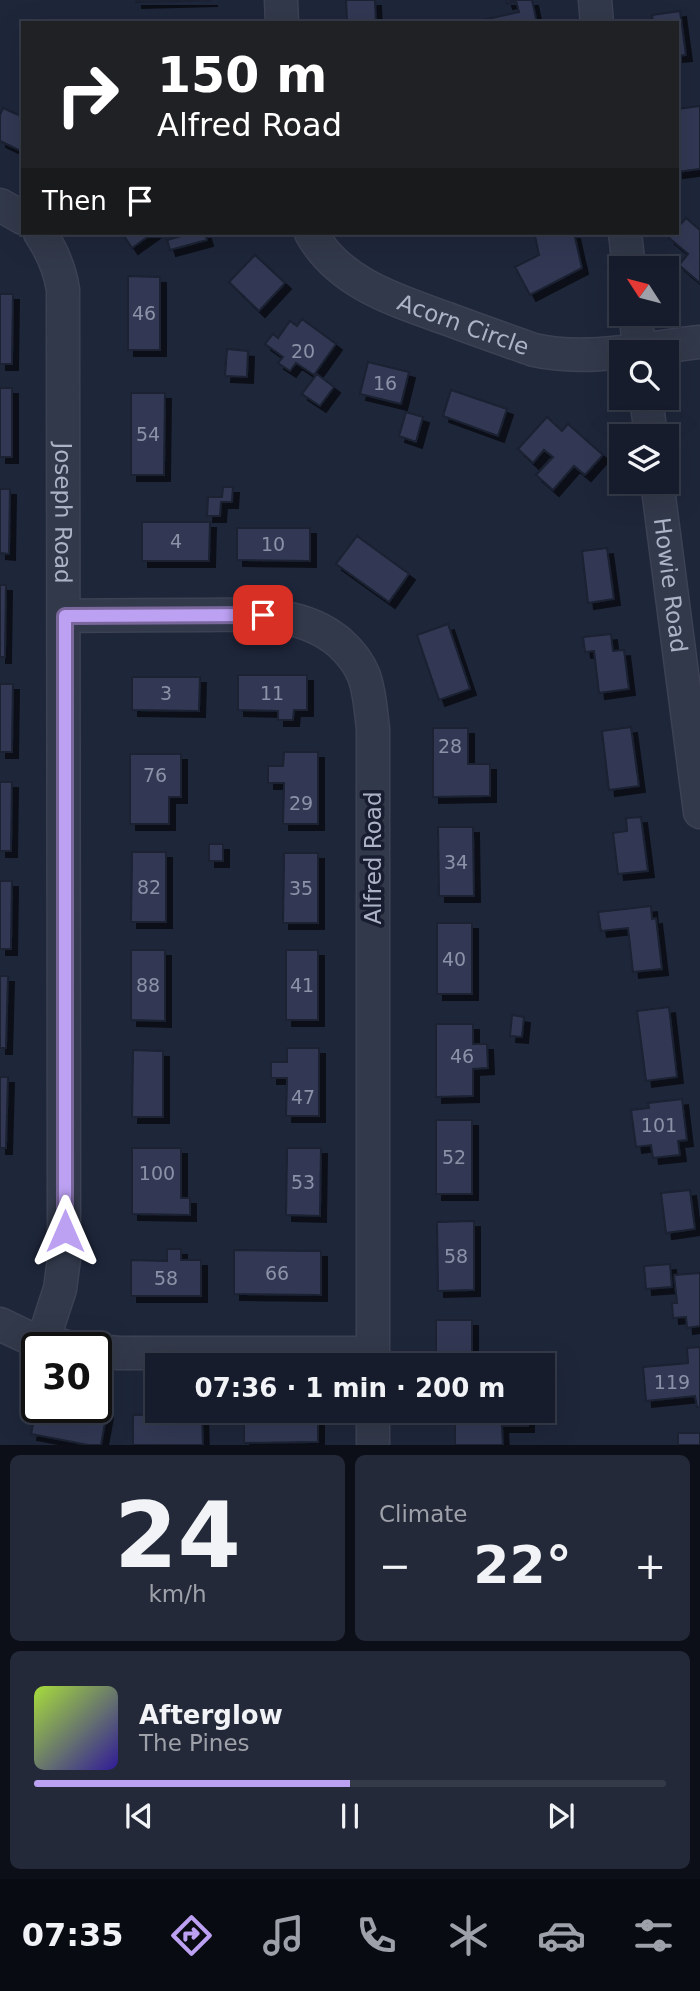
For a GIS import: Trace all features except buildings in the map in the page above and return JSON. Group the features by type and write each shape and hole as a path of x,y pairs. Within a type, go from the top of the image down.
{"street":[{"path":"281,0 282,21"},
{"path":"594,0 597,21"},
{"path":"0,205 21,217"},
{"name":"Joseph Road","path":"41,235 55,260 63,290 65,1259 58,1332"},
{"name":"Acorn Circle","path":"313,235 336,264 365,286 397,301 550,354 609,352"},
{"path":"625,235 628,256"},
{"name":"Acorn Circle","path":"679,345 700,342"},
{"name":"Howie Road","path":"659,494 700,812"},
{"name":"Alfred Road","path":"65,616 263,615 301,620 331,635 355,660 364,675 373,729 373,1353"},
{"path":"0,1324 21,1333"},
{"path":"112,1352 145,1354"},
{"path":"373,1423 373,1445"}],"route":[{"path":"65,1231 65,616 263,615"}]}
